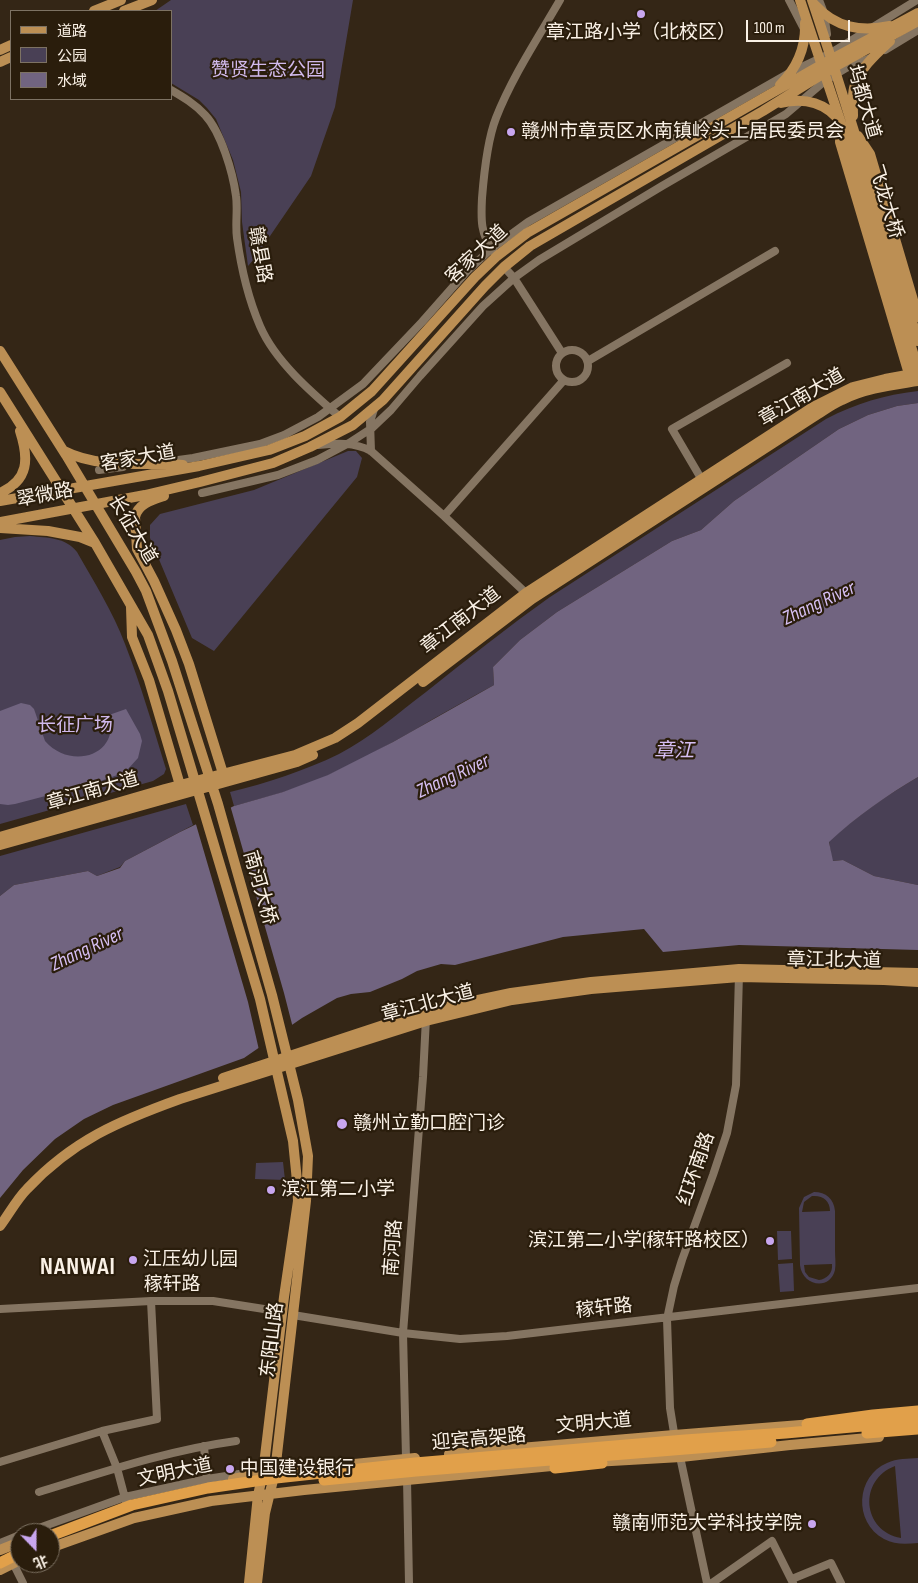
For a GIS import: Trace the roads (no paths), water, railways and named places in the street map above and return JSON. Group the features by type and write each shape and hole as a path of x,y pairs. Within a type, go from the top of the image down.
{"highway":[{"path":"788,1427 873,1415 918,1411"},
{"name":"迎宾高架路","path":"60,1532 132,1505 208,1488 276,1478 415,1462 918,1421"},
{"name":"迎宾高架路","path":"60,1538 134,1512 209,1496 277,1485 416,1471 684,1453 918,1429"},
{"path":"436,1476 585,1466 684,1453"}],"main road":[{"path":"97,10 122,0"},
{"path":"812,0 838,24 849,27 873,28 913,20"},
{"name":"坞都大道","path":"812,0 853,128 857,158"},
{"path":"767,96 791,72 802,51 805,30 800,1"},
{"name":"坞都大道","path":"800,1 841,123 857,158"},
{"path":"128,10 149,4"},
{"name":"客家大道","path":"833,61 901,31 918,13"},
{"name":"客家大道","path":"62,490 199,466 270,450 304,436 340,417 372,391 475,277 494,253 767,96 913,20"},
{"path":"901,31 862,71 854,85 853,128 870,154 918,317"},
{"name":"客家大道","path":"96,504 201,487 273,463 313,446 353,425 384,400 485,286 504,267 530,246 763,111 822,67"},
{"path":"763,111 786,102 810,101 823,106 841,123 840,142 915,372"},
{"name":"飞龙大桥","path":"857,158 918,341"},
{"name":"飞龙大桥","path":"857,158 915,372"},
{"name":"长征大道","path":"0,350 64,451 146,590 182,687"},
{"name":"章江南大道","path":"0,837 165,789 297,762 337,744 402,698 529,596 813,408 840,392 867,383 915,372"},
{"name":"章江南大道","path":"529,596 842,400 875,389 918,381"},
{"name":"长征大道","path":"0,392 96,543 148,635 168,691"},
{"path":"0,493 18,482 25,462 24,444 16,418"},
{"path":"64,451 86,460 199,466"},
{"path":"201,487 148,502 141,506 136,512 135,517 137,548 176,630 189,664 225,778"},
{"name":"翠微路","path":"0,501 62,490"},
{"name":"翠微路","path":"0,522 96,504"},
{"path":"0,528 48,531 80,537 96,543"},
{"path":"129,560 150,572"},
{"path":"160,628 161,596"},
{"path":"131,606 132,637 152,689 183,794"},
{"name":"南河大桥","path":"182,687 218,804 269,985 298,1100"},
{"name":"南河大桥","path":"168,691 260,999 284,1103"},
{"name":"章江南大道","path":"0,845 183,794 225,778"},
{"name":"章江北大道","path":"0,1217 22,1186 56,1155 97,1126 175,1094 426,1016 512,1000 591,989 739,973 918,974"},
{"name":"章江北大道","path":"739,973 918,982"},
{"name":"章江北大道","path":"0,1226 26,1190 59,1159 79,1144 100,1132 142,1113 180,1099 426,1016"},
{"name":"东阳山路","path":"257,1583 265,1513 275,1472 306,1202 308,1156 298,1100"},
{"name":"东阳山路","path":"249,1583 258,1495 263,1473 298,1201 293,1142 284,1103"},
{"name":"文明大道","path":"60,1526 126,1499 207,1481 263,1473 674,1434 918,1416"},
{"path":"684,1453 918,1434"},
{"name":"文明大道","path":"60,1544 134,1518 211,1501 436,1476"}],"street":[{"path":"494,253 484,236 481,221 483,182 491,135 517,76 560,0"},
{"path":"789,0 822,67"},
{"path":"819,0 824,13 833,61"},
{"path":"99,470 193,458 260,444 284,435 309,422 363,384 422,322 466,271 494,253 528,222 791,72 822,67 833,61 873,28 917,0"},
{"path":"833,61 846,68 876,56 918,30"},
{"path":"201,487 278,475 317,460 348,444 370,429 391,410 483,306 514,278 539,260 786,114 802,100 822,67"},
{"name":"赣县路","path":"172,91 187,99 207,116 230,166 236,197 236,236 245,282 259,325 269,344 282,360 340,417"},
{"path":"588,361 775,251"},
{"path":"504,267 514,278 562,354"},
{"path":"568,350 576,350 583,354 588,361 588,370 580,380 572,382 564,380 558,374 556,366 558,358 568,350"},
{"path":"702,480 672,430 787,363"},
{"path":"444,516 564,380"},
{"path":"371,451 371,414 374,408"},
{"path":"313,446 331,443 348,444 361,446 371,451 529,596"},
{"name":"红环南路","path":"707,1583 684,1453 674,1434 670,1408 667,1318 682,1260 727,1132 736,1085 739,973"},
{"name":"南河路","path":"406,1458 403,1333 426,1016"},
{"name":"稼轩路","path":"294,1315 403,1333 460,1338 507,1336 918,1288"},
{"path":"0,1462 102,1431 157,1419 151,1300"},
{"name":"稼轩路","path":"0,1309 151,1300 213,1301 283,1312"},
{"path":"55,1523 126,1499 117,1468 102,1431"},
{"path":"39,1492 117,1468 204,1446 236,1441"},
{"path":"204,1446 207,1481"},
{"path":"407,1479 408,1583"},
{"path":"712,1583 772,1541 793,1581 830,1563 841,1583"}],"water":[{"name":"章江","path":"918,403 918,777 872,807 829,842 833,861 843,860 874,876 918,885 918,950 739,945 663,952 644,929 563,937 455,965 441,964 417,971 370,992 337,998 302,1018 244,1058 113,1105 84,1119 55,1139 23,1170 0,1198 0,896 14,885 88,871 97,876 120,868 125,861 234,806 283,792 328,775 393,742 494,685 493,667 520,640 557,612 672,541 701,530 734,501 839,429 868,415 897,406"},
{"path":"21,703 30,705 34,709 45,741 56,750 80,757 101,749 108,740 111,729 109,715 126,709 142,741 138,758 128,769 120,774 95,783 15,804 0,804 0,711"}],"place":[{"name":"章江路小学（北校区）","path":"641,14"},
{"name":"赣州市章贡区水南镇岭头上居民委员会","path":"511,132"},
{"name":"赣州立勤口腔门诊","path":"342,1124"},
{"name":"滨江第二小学","path":"271,1190"},
{"name":"滨江第二小学(稼轩路校区）","path":"770,1241"},
{"name":"江压幼儿园","path":"133,1260"},
{"name":"中国建设银行","path":"230,1469"},
{"name":"赣南师范大学科技学院","path":"812,1524"}],"district":[{"name":"NANWAI","path":"78,1268"}],"park label":[{"name":"赞贤生态公园","path":"268,71"},
{"name":"长征广场","path":"75,726"}],"water label":[{"name":"Zhang River","path":"819,604"},
{"name":"Zhang River","path":"453,777"},
{"name":"Zhang River","path":"87,950"}]}
